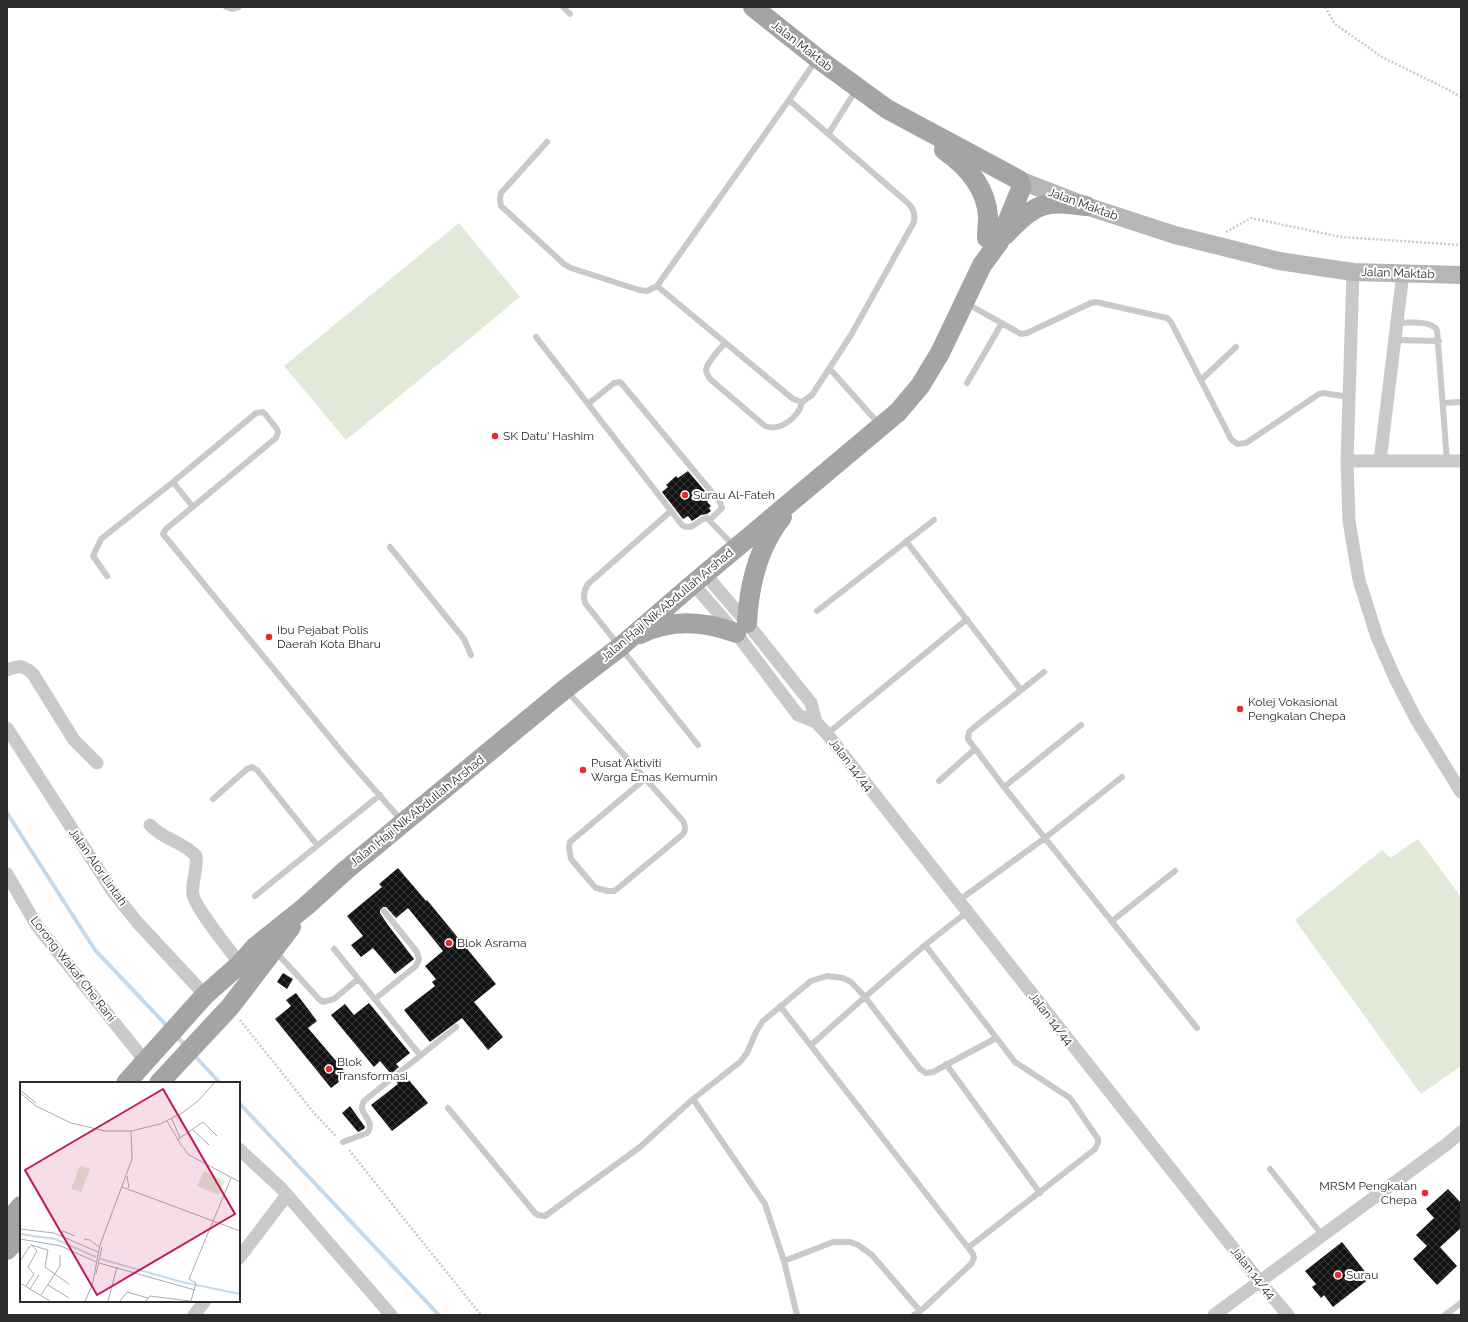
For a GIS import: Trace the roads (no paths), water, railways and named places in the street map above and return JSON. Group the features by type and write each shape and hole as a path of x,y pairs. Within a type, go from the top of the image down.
{"main road":[{"name":"Jalan Maktab","path":"753,7 816,58 887,109 1019,180"},
{"path":"887,109 959,161 971,174 979,186 985,201 993,240 1034,209 1048,204 1062,203 1086,206"},
{"name":"Jalan Haji Nik Abdullah Arshad","path":"127,1082 201,999 240,964 255,947 305,907 403,822 565,689 620,647 898,412 920,386 940,353 993,240 1020,191 1021,186 1019,180"},
{"path":"620,647 646,632 676,624 691,623 721,628 742,628 748,607 753,576 764,547 779,520 810,486"},
{"name":"Jalan Haji Nik Abdullah Arshad","path":"163,1082 224,1013 274,950 305,907"},
{"path":"7,1223 20,1207"}],"street":[{"name":"Jalan Maktab","path":"1019,180 1086,206 1175,235 1279,261 1353,272 1461,275"},
{"path":"1353,272 1347,461 1349,521 1359,580 1377,637 1416,719 1461,792"},
{"path":"1380,461 1402,273"},
{"path":"1347,461 1461,461"},
{"name":"Jalan 14/44","path":"699,579 742,628 798,715 816,722 827,734 958,902 1260,1282 1288,1315"},
{"path":"7,670 16,666 25,667 33,674 74,740 97,763"},
{"name":"Jalan Alor Lintah","path":"7,728 113,892 201,999"},
{"path":"150,825 160,834 188,849 196,856 193,890 196,903 240,964"},
{"name":"Lorong Wakaf Che Rani","path":"7,874 37,926 145,1061"},
{"path":"1214,1315 1323,1236 1461,1132"},
{"path":"240,1150 287,1194 391,1315"},
{"path":"240,1257 287,1194"},
{"path":"194,1315 204,1302"}],"lane":[{"path":"226,7 232,9 239,7"},
{"path":"563,7 570,14"},
{"path":"547,142 501,193 501,206 564,264 571,268 639,290 648,291 657,286 789,100 816,58"},
{"path":"829,133 857,88"},
{"path":"725,343 706,370 710,379 764,426 770,428 783,425 798,412 802,402 812,395 830,368 855,328 914,222 914,210 909,204 829,133 789,100"},
{"path":"657,286 793,399 802,402"},
{"path":"964,302 1018,333 1024,334 1096,302 1164,317 1171,322 1231,439 1237,444 1246,443 1319,394 1349,397"},
{"path":"1397,323 1432,325 1438,330 1447,461"},
{"path":"967,383 1002,324"},
{"path":"536,337 682,525 686,527 694,526 704,518 710,520 736,548"},
{"path":"1395,340 1439,341"},
{"path":"1201,380 1236,347"},
{"path":"830,368 882,427"},
{"path":"588,404 614,383 620,382 720,502 722,508 710,520"},
{"path":"1443,403 1461,402"},
{"path":"107,576 93,556 100,541 256,413 263,412 277,429 278,432 276,438 166,528 163,534 403,822"},
{"path":"173,482 193,507"},
{"path":"671,511 588,584 585,589 584,599 585,603 698,745"},
{"path":"817,612 934,520"},
{"path":"906,541 1021,690"},
{"path":"390,547 464,639 471,655"},
{"path":"827,734 967,619"},
{"path":"1044,672 969,732 968,739 1004,787 1197,1028"},
{"path":"565,689 683,821 685,829 684,832 617,889 611,892 596,888 571,859 569,848 570,842 645,779"},
{"path":"1004,787 1081,726"},
{"path":"939,781 975,750"},
{"path":"213,799 247,769 252,768 257,770 317,845"},
{"path":"958,902 1045,838 1122,777"},
{"path":"255,896 380,795"},
{"path":"1112,921 1175,871"},
{"path":"374,999 416,966 419,959 417,952 384,911"},
{"path":"811,1045 925,945 966,912"},
{"path":"925,945 1017,1064 1070,1098 1098,1139 1095,1149 969,1247"},
{"path":"334,948 420,1055"},
{"path":"274,950 323,1002 334,999 358,979"},
{"path":"448,1108 535,1213 541,1216 548,1215 640,1147 693,1099 742,1059 747,1053 760,1024 811,981 827,976 835,976 851,982 865,997 923,1071 930,1073 996,1038"},
{"path":"780,1006 973,1254 974,1258 970,1264 914,1315"},
{"path":"343,1142 367,1133 369,1130 370,1123 362,1110 363,1102 456,1027"},
{"path":"946,1064 1040,1193"},
{"path":"693,1099 765,1204 784,1262 797,1315"},
{"path":"1270,1169 1323,1236"},
{"path":"784,1262 833,1242 850,1242 858,1245 872,1255 920,1311"},
{"path":"1445,1315 1461,1303"}],"waterway":[{"path":"7,813 95,950 168,1027"},
{"path":"175,1035 186,1046"},
{"path":"193,1054 219,1082"},
{"path":"240,1104 439,1315"}],"place":[{"name":"SK Datu' Hashim","path":"495,436"},
{"name":"Surau Al-Fateh","path":"685,495"},
{"name":"Ibu Pejabat Polis Daerah Kota Bharu","path":"269,637"},
{"name":"Kolej Vokasional Pengkalan Chepa","path":"1240,709"},
{"name":"Pusat Aktiviti Warga Emas Kemumin","path":"583,770"},
{"name":"Blok Asrama","path":"449,943"},
{"name":"Blok Transformasi","path":"329,1069"},
{"name":"MRSM Pengkalan Chepa","path":"1425,1193"},
{"name":"Surau","path":"1338,1275"}]}
